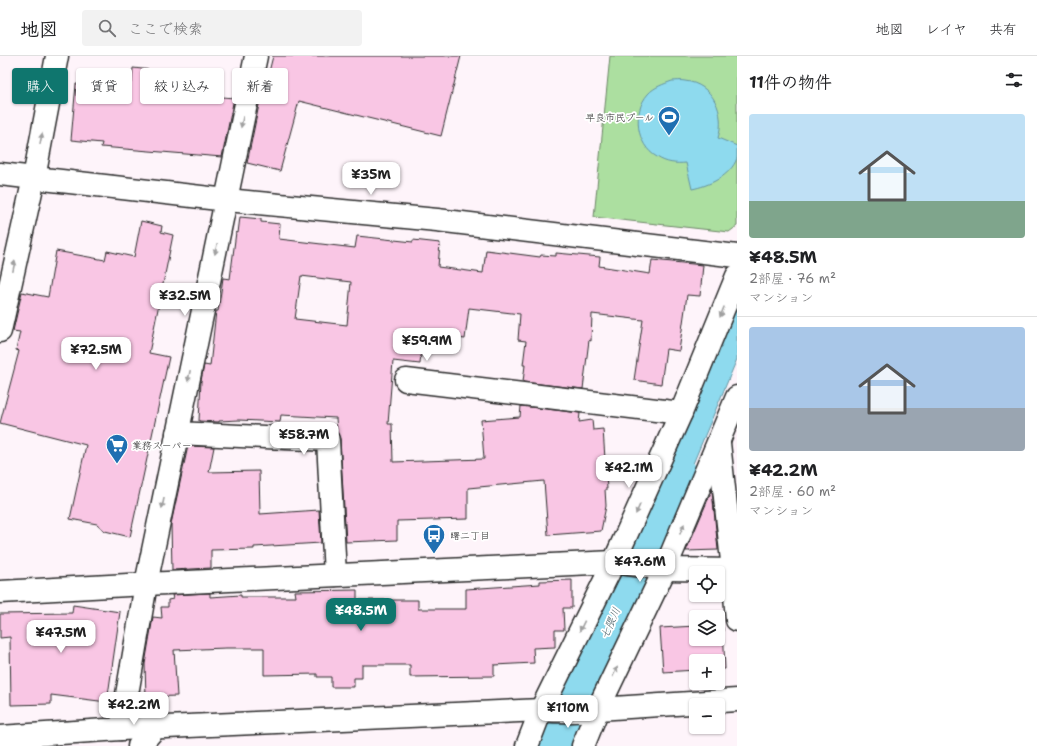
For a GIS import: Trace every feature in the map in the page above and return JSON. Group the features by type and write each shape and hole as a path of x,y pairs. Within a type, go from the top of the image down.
{"street":[{"path":"0,331 34,178 57,56"},
{"path":"121,729 146,584 256,56"},
{"path":"0,174 227,200 438,220 737,256"},
{"path":"528,746 548,711 620,563 737,276"},
{"path":"406,380 681,413"},
{"path":"583,746 589,710 661,569 726,435 737,397"},
{"path":"177,433 328,440 335,575"},
{"path":"726,435 737,620"},
{"path":"0,592 335,575 620,563 661,569 735,570"},
{"path":"0,737 121,729 589,710 737,700"},
{"path":"139,746 155,728"}],"green space":[{"name":"早良市民プール","path":"610,56 737,56 737,226 729,232 594,217"}],"water":[{"path":"672,81 695,83 710,94 715,101 720,119 718,138 737,146 737,158 730,170 712,183 692,189 686,163 671,163 664,161 650,152 644,145 639,128 638,119 643,101 650,92"},
{"path":"737,300 737,359 658,547 636,540"},
{"path":"613,587 635,588 602,672 574,670"}],"building":[{"path":"273,56 461,56 441,136 299,101 280,171 247,163 259,104 288,104 288,68 270,68"},
{"path":"133,68 140,69 140,104 224,104 224,97 232,98 233,104 222,157 101,147 102,143 71,140 76,84 76,104 132,104"},
{"path":"240,217 261,219 261,222 280,224 279,239 355,248 357,236 413,242 413,240 440,243 438,267 483,273 486,250 540,257 541,255 556,256 556,253 600,257 599,266 650,274 652,260 703,265 700,296 687,295 679,351 666,349 661,384 634,380 643,320 592,314 591,341 589,340 583,389 523,382 525,365 523,365 526,341 518,340 520,314 469,308 465,339 423,334 420,364 393,361 388,424 392,424 393,462 484,459 481,420 520,417 521,406 580,413 579,422 592,420 593,430 603,429 607,489 605,489 606,506 601,531 548,535 544,481 468,488 468,519 397,521 397,540 346,542 340,439 337,432 336,418 281,415 280,422 239,420 219,422 199,421 201,381 204,365 210,366 216,311 218,311 223,278 230,279 236,232 238,233","holes":["301,276 351,282 347,325 295,319"]},
{"path":"141,221 162,226 161,232 173,235 149,353 169,357 130,537 105,531 97,524 70,519 86,445 0,423 19,351 16,350 20,332 13,331 22,292 48,297 56,251 105,260 107,251 134,257"},
{"path":"188,446 214,447 209,472 259,471 260,514 319,510 321,543 254,547 254,549 211,550 211,568 172,570 171,524"},
{"path":"712,490 718,550 686,551"},
{"path":"572,580 572,608 563,608 564,630 555,630 555,647 533,648 534,663 494,665 494,676 410,677 410,665 362,665 362,678 354,678 354,687 331,687 331,677 317,677 317,674 264,675 264,648 174,650 177,696 146,697 145,664 153,617 162,618 161,607 168,607 168,600 173,599 172,595 210,593 210,597 241,595 241,597 296,597 295,591 357,590 357,600 418,600 418,609 466,609 466,589 540,584 540,581"},
{"path":"73,605 120,612 107,702 51,695 51,704 11,705 10,637 0,638 0,614 72,613"},
{"path":"689,626 689,646 724,646 724,654 689,654 689,670 663,672 660,628"}],"waterway":[{"name":"七隈川","path":"554,746 652,529 673,478"}],"place":[{"name":"早良市民プール","path":"669,136"},
{"name":"業務スーパー","path":"117,464"},
{"name":"曙二丁目","path":"434,554"}]}
